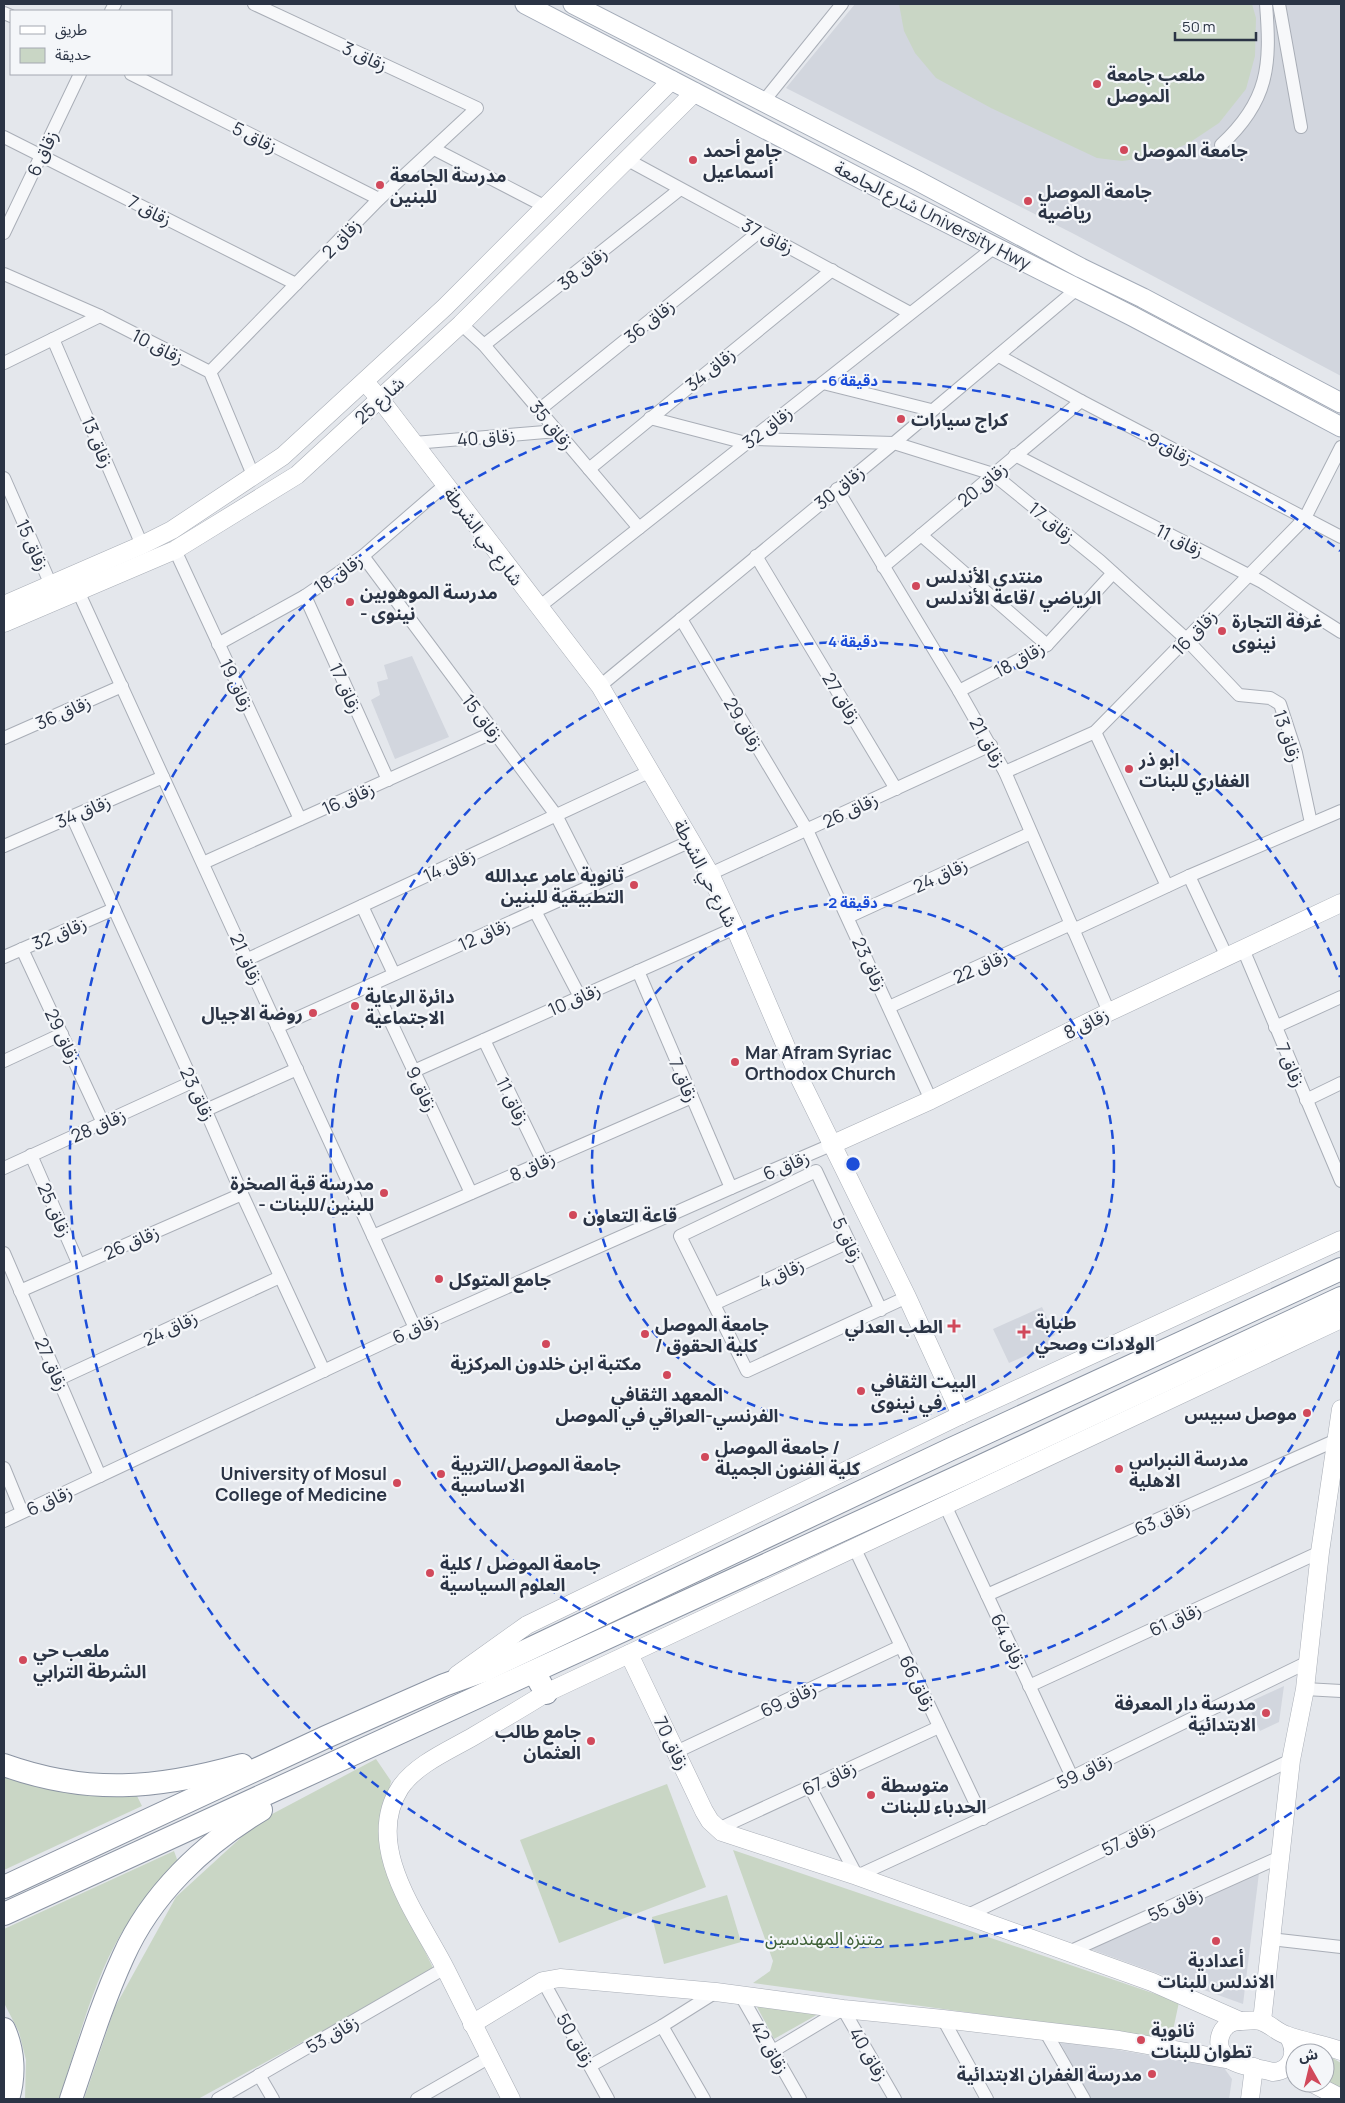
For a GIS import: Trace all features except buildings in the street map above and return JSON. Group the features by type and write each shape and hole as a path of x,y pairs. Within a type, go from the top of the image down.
{"highway":[{"path":"4,1887 326,1737 444,1685 483,1671 949,1450 1341,1269"},
{"path":"4,1914 962,1475 1341,1298"},
{"path":"534,1672 546,1693"},
{"path":"4,1765 53,1780 79,1784 108,1787 139,1785 198,1777 226,1770 326,1737"},
{"path":"70,2099 123,1955 157,1900 199,1853 223,1834 347,1758"},
{"path":"4,2029 14,2068 8,2099"}],"main road":[{"name":"شارع الجامعة University Hwy","path":"525,4 888,193 1078,288 1341,427"},
{"name":"شارع الجامعة University Hwy","path":"573,4 918,180 1341,403"},
{"path":"1132,316 1143,298"}],"street":[{"name":"زقاق 3","path":"254,4 477,108"},
{"path":"763,102 842,4"},
{"path":"1221,145 1244,122 1260,94 1267,60 1266,4"},
{"path":"1279,4 1301,126"},
{"name":"زقاق 6","path":"4,233 80,75"},
{"name":"زقاق 5","path":"132,75 379,199"},
{"name":"شارع 25","path":"4,605 172,530 283,456 445,307 672,80"},
{"name":"شارع 25","path":"4,623 174,550 297,474 461,324 695,92"},
{"name":"زقاق 2","path":"210,372 379,199 477,108"},
{"name":"زقاق 7","path":"4,136 296,284"},
{"path":"434,149 546,207"},
{"name":"زقاق 37","path":"626,159 679,190 910,313"},
{"name":"زقاق 38","path":"484,345 679,190"},
{"name":"زقاق 36","path":"539,410 759,232"},
{"name":"زقاق 32","path":"539,607 996,246"},
{"name":"زقاق 34","path":"589,469 832,270"},
{"name":"زقاق 10","path":"8,279 100,316 210,372"},
{"name":"زقاق 30","path":"600,686 894,443 931,410 999,356 1078,288"},
{"path":"4,363 100,316"},
{"name":"زقاق 35","path":"461,324 484,345 639,528"},
{"name":"زقاق 13","path":"53,339 142,545"},
{"name":"زقاق 9","path":"999,356 1341,537"},
{"path":"210,372 253,475"},
{"name":"شارع حي الشرطة","path":"365,382 600,686 651,771 710,874 831,1146 907,1297 961,1416"},
{"path":"823,383 931,410"},
{"name":"زقاق 20","path":"883,567 1081,401"},
{"name":"زقاق 17","path":"650,418 749,441 894,443 993,474 1112,573 1186,640"},
{"name":"زقاق 40","path":"414,443 557,431"},
{"name":"زقاق 16","path":"1005,772 1095,732 1305,518 1341,447"},
{"name":"زقاق 11","path":"1016,455 1248,575 1341,632"},
{"name":"زقاق 15","path":"4,482 51,585"},
{"name":"زقاق 18","path":"218,644 305,596 363,556 446,485"},
{"name":"زقاق 21","path":"836,489 991,745 1032,833 1109,1012"},
{"path":"921,535 1047,645"},
{"name":"زقاق 19","path":"174,550 300,819"},
{"name":"زقاق 15","path":"363,556 556,816 592,886"},
{"name":"زقاق 27","path":"756,556 896,789"},
{"name":"زقاق 18","path":"959,691 1047,645 1112,573"},
{"name":"زقاق 21","path":"78,591 248,959 277,1027 415,1328"},
{"name":"زقاق 17","path":"305,596 388,780"},
{"name":"زقاق 29","path":"681,619 807,830"},
{"name":"زقاق 13","path":"1186,640 1239,694 1270,698 1280,704 1296,753 1311,823"},
{"name":"زقاق 36","path":"4,738 122,686"},
{"name":"زقاق 16","path":"202,863 494,732"},
{"path":"1095,732 1167,886"},
{"name":"زقاق 26","path":"710,874 991,745"},
{"name":"زقاق 14","path":"248,959 651,771"},
{"name":"زقاق 34","path":"4,846 163,777"},
{"name":"زقاق 22","path":"890,1007 1341,811"},
{"name":"زقاق 23","path":"72,816 324,1371"},
{"name":"زقاق 23","path":"807,830 890,1007 931,1100"},
{"name":"زقاق 24","path":"848,917 1032,833"},
{"name":"زقاق 12","path":"277,1027 691,841"},
{"path":"1189,876 1227,957"},
{"name":"زقاق 8","path":"831,1146 1341,903"},
{"path":"362,906 394,974"},
{"name":"زقاق 32","path":"4,957 114,909"},
{"path":"535,911 580,997"},
{"name":"زقاق 10","path":"414,1071 735,928"},
{"name":"زقاق 29","path":"22,949 103,1122"},
{"name":"زقاق 7","path":"1243,949 1341,1178"},
{"name":"زقاق 7","path":"638,971 731,1188"},
{"name":"زقاق 9","path":"373,984 471,1193"},
{"path":"1275,1027 1341,997"},
{"path":"4,1061 62,1034"},
{"name":"زقاق 11","path":"484,1040 543,1162"},
{"path":"206,1110 297,1069"},
{"name":"زقاق 28","path":"4,1168 192,1082"},
{"path":"1306,1100 1341,1083"},
{"name":"زقاق 8","path":"373,1236 692,1096"},
{"name":"زقاق 6","path":"4,1521 415,1328 731,1188 831,1146"},
{"name":"زقاق 25","path":"31,1155 79,1265"},
{"name":"زقاق 5","path":"714,1304 680,1236 816,1171 881,1310"},
{"name":"زقاق 26","path":"20,1291 242,1194"},
{"path":"444,1685 527,1625 961,1416 1341,1240"},
{"name":"زقاق 4","path":"714,1304 849,1242"},
{"name":"زقاق 27","path":"4,1253 100,1476"},
{"name":"زقاق 24","path":"59,1379 280,1277"},
{"path":"714,1304 747,1371 907,1297"},
{"path":"511,2099 472,2024 446,1968 409,1905 398,1876 389,1836 392,1806 401,1787 423,1767 546,1693 1341,1319"},
{"path":"1262,2021 1291,1760 1305,1689 1320,1552 1339,1439 1341,1409"},
{"name":"زقاق 63","path":"987,1595 1339,1439"},
{"path":"4,1468 22,1512"},
{"name":"زقاق 64","path":"945,1505 1072,1777"},
{"name":"زقاق 66","path":"854,1547 983,1819"},
{"name":"زقاق 61","path":"1029,1686 1320,1552"},
{"name":"زقاق 69","path":"676,1752 900,1646"},
{"name":"زقاق 70","path":"629,1654 704,1811 718,1829"},
{"name":"زقاق 59","path":"857,1876 1072,1777 1308,1662"},
{"path":"1305,1689 1341,1691"},
{"name":"زقاق 67","path":"718,1829 939,1727"},
{"name":"زقاق 57","path":"966,1916 1291,1760"},
{"path":"810,1787 857,1876"},
{"path":"718,1829 728,1834 857,1876 1152,1982 1240,2021"},
{"name":"زقاق 55","path":"1069,1952 1280,1857"},
{"path":"1270,1939 1341,1947"},
{"name":"زقاق 53","path":"218,2099 446,1968"},
{"path":"472,2024 543,1981 560,1978 740,1994 843,2009 942,2018 1119,2040 1183,2050 1285,2074"},
{"name":"زقاق 50","path":"543,1981 608,2099"},
{"path":"590,2066 662,2026 716,1992"},
{"name":"زقاق 42","path":"740,1994 800,2099"},
{"path":"1198,2002 1210,2018 1219,2038 1222,2052 1231,2060"},
{"path":"772,2051 843,2009"},
{"name":"زقاق 40","path":"843,2009 895,2099"},
{"path":"942,2018 987,2099"},
{"path":"1183,2050 1219,2038 1225,2027 1240,2021 1262,2021 1274,2030 1288,2036 1341,2051"},
{"path":"662,2026 704,2099"},
{"path":"1045,2031 1084,2099"},
{"path":"1288,2036 1292,2043"},
{"path":"417,2099 490,2057"},
{"path":"1250,2099 1254,2067"},
{"path":"259,2075 273,2099"}],"shaded area":[{"name":"جامعة الموصل","path":"855,4 1341,4 1341,376 1074,234 786,88"},
{"path":"412,656 449,737 395,759 371,700 380,695 377,682 388,679 384,665"},
{"name":"طبابة الولادات وصحي","path":"1042,1307 1055,1335 1049,1338 1051,1344 1038,1349 1040,1353 1029,1358 1027,1355 1009,1363 993,1329"},
{"name":"مدرسة دار المعرفة الابتدائية","path":"1284,1686 1279,1722 1260,1731 1247,1703"},
{"path":"1259,1873 1243,2004 1090,1949"},
{"name":"مدرسة الغفران الابتدائية","path":"1059,2040 1224,2068 1232,2079 1229,2099 1090,2099"}],"green space":[{"name":"ملعب جامعة الموصل","path":"899,4 1252,4 1256,18 1255,56 1246,89 1219,123 1189,143 1159,156 1122,161 1097,158 991,108 936,78 915,53 904,31"},
{"path":"376,1759 391,1781 383,1817 390,1879 434,1970 198,2099 84,2099 115,2007 176,1897 259,1821"},
{"path":"4,1776 44,1788 95,1796 135,1792 142,1806 4,1870"},
{"path":"667,1784 706,1887 559,1943 520,1840"},
{"name":"متنزه المهندسين","path":"733,1850 1179,2002 1171,2040 753,1983 770,1971 773,1961"},
{"path":"174,1851 178,1862 140,1906 111,1953 93,1994 59,2099 25,2099 26,2060 19,2032 4,2003 4,1929"},
{"path":"727,1895 741,1942 664,1964 652,1917"},
{"path":"756,2005 822,2012 774,2039"},
{"path":"1335,2060 1341,2063 1341,2093 1335,2089"}],"place":[{"name":"ملعب جامعة الموصل","path":"1097,84"},
{"name":"جامعة الموصل","path":"1124,150"},
{"name":"جامع أحمد أسماعيل","path":"693,160"},
{"name":"مدرسة الجامعة للبنين","path":"380,185"},
{"name":"جامعة الموصل رياضية","path":"1028,201"},
{"name":"كراج سيارات","path":"901,419"},
{"name":"منتدى الأندلس الرياضي /قاعة الأندلس","path":"916,586"},
{"name":"مدرسة الموهوبين - نينوى","path":"350,602"},
{"name":"غرفة التجارة نينوى","path":"1222,631"},
{"name":"ابو ذر الغفاري للبنات","path":"1129,769"},
{"name":"ثانوية عامر عبدالله التطبيقية للبنين","path":"634,885"},
{"name":"دائرة الرعاية الاجتماعية","path":"355,1006"},
{"name":"روضة الاجيال","path":"313,1013"},
{"name":"Mar Afram Syriac Orthodox Church","path":"735,1062"},
{"name":"مدرسة قبة الصخرة - للبنين/للبنات","path":"384,1193"},
{"name":"قاعة التعاون","path":"573,1215"},
{"name":"جامع المتوكل","path":"439,1279"},
{"name":"الطب العدلي","path":"954,1326"},
{"name":"طبابة الولادات وصحي","path":"1024,1332"},
{"name":"جامعة الموصل / كلية الحقوق","path":"645,1334"},
{"name":"مكتبة ابن خلدون المركزية","path":"546,1344"},
{"name":"المعهد الثقافي الفرنسي-العراقي في الموصل","path":"667,1375"},
{"name":"البيت الثقافي في نينوى","path":"861,1391"},
{"name":"موصل سبيس","path":"1307,1413"},
{"name":"جامعة الموصل / كلية الفنون الجميلة","path":"705,1457"},
{"name":"مدرسة النبراس الاهلية","path":"1119,1469"},
{"name":"جامعة الموصل/التربية الاساسية","path":"441,1474"},
{"name":"University of Mosul College of Medicine","path":"397,1483"},
{"name":"جامعة الموصل / كلية العلوم السياسية","path":"430,1573"},
{"name":"ملعب حي الشرطة الترابي","path":"23,1660"},
{"name":"مدرسة دار المعرفة الابتدائية","path":"1266,1713"},
{"name":"جامع طالب العثمان","path":"591,1741"},
{"name":"متوسطة الحدباء للبنات","path":"871,1795"},
{"name":"أعدادية الاندلس للبنات","path":"1216,1941"},
{"name":"ثانوية تطوان للبنات","path":"1141,2040"},
{"name":"مدرسة الغفران الابتدائية","path":"1152,2074"}]}
